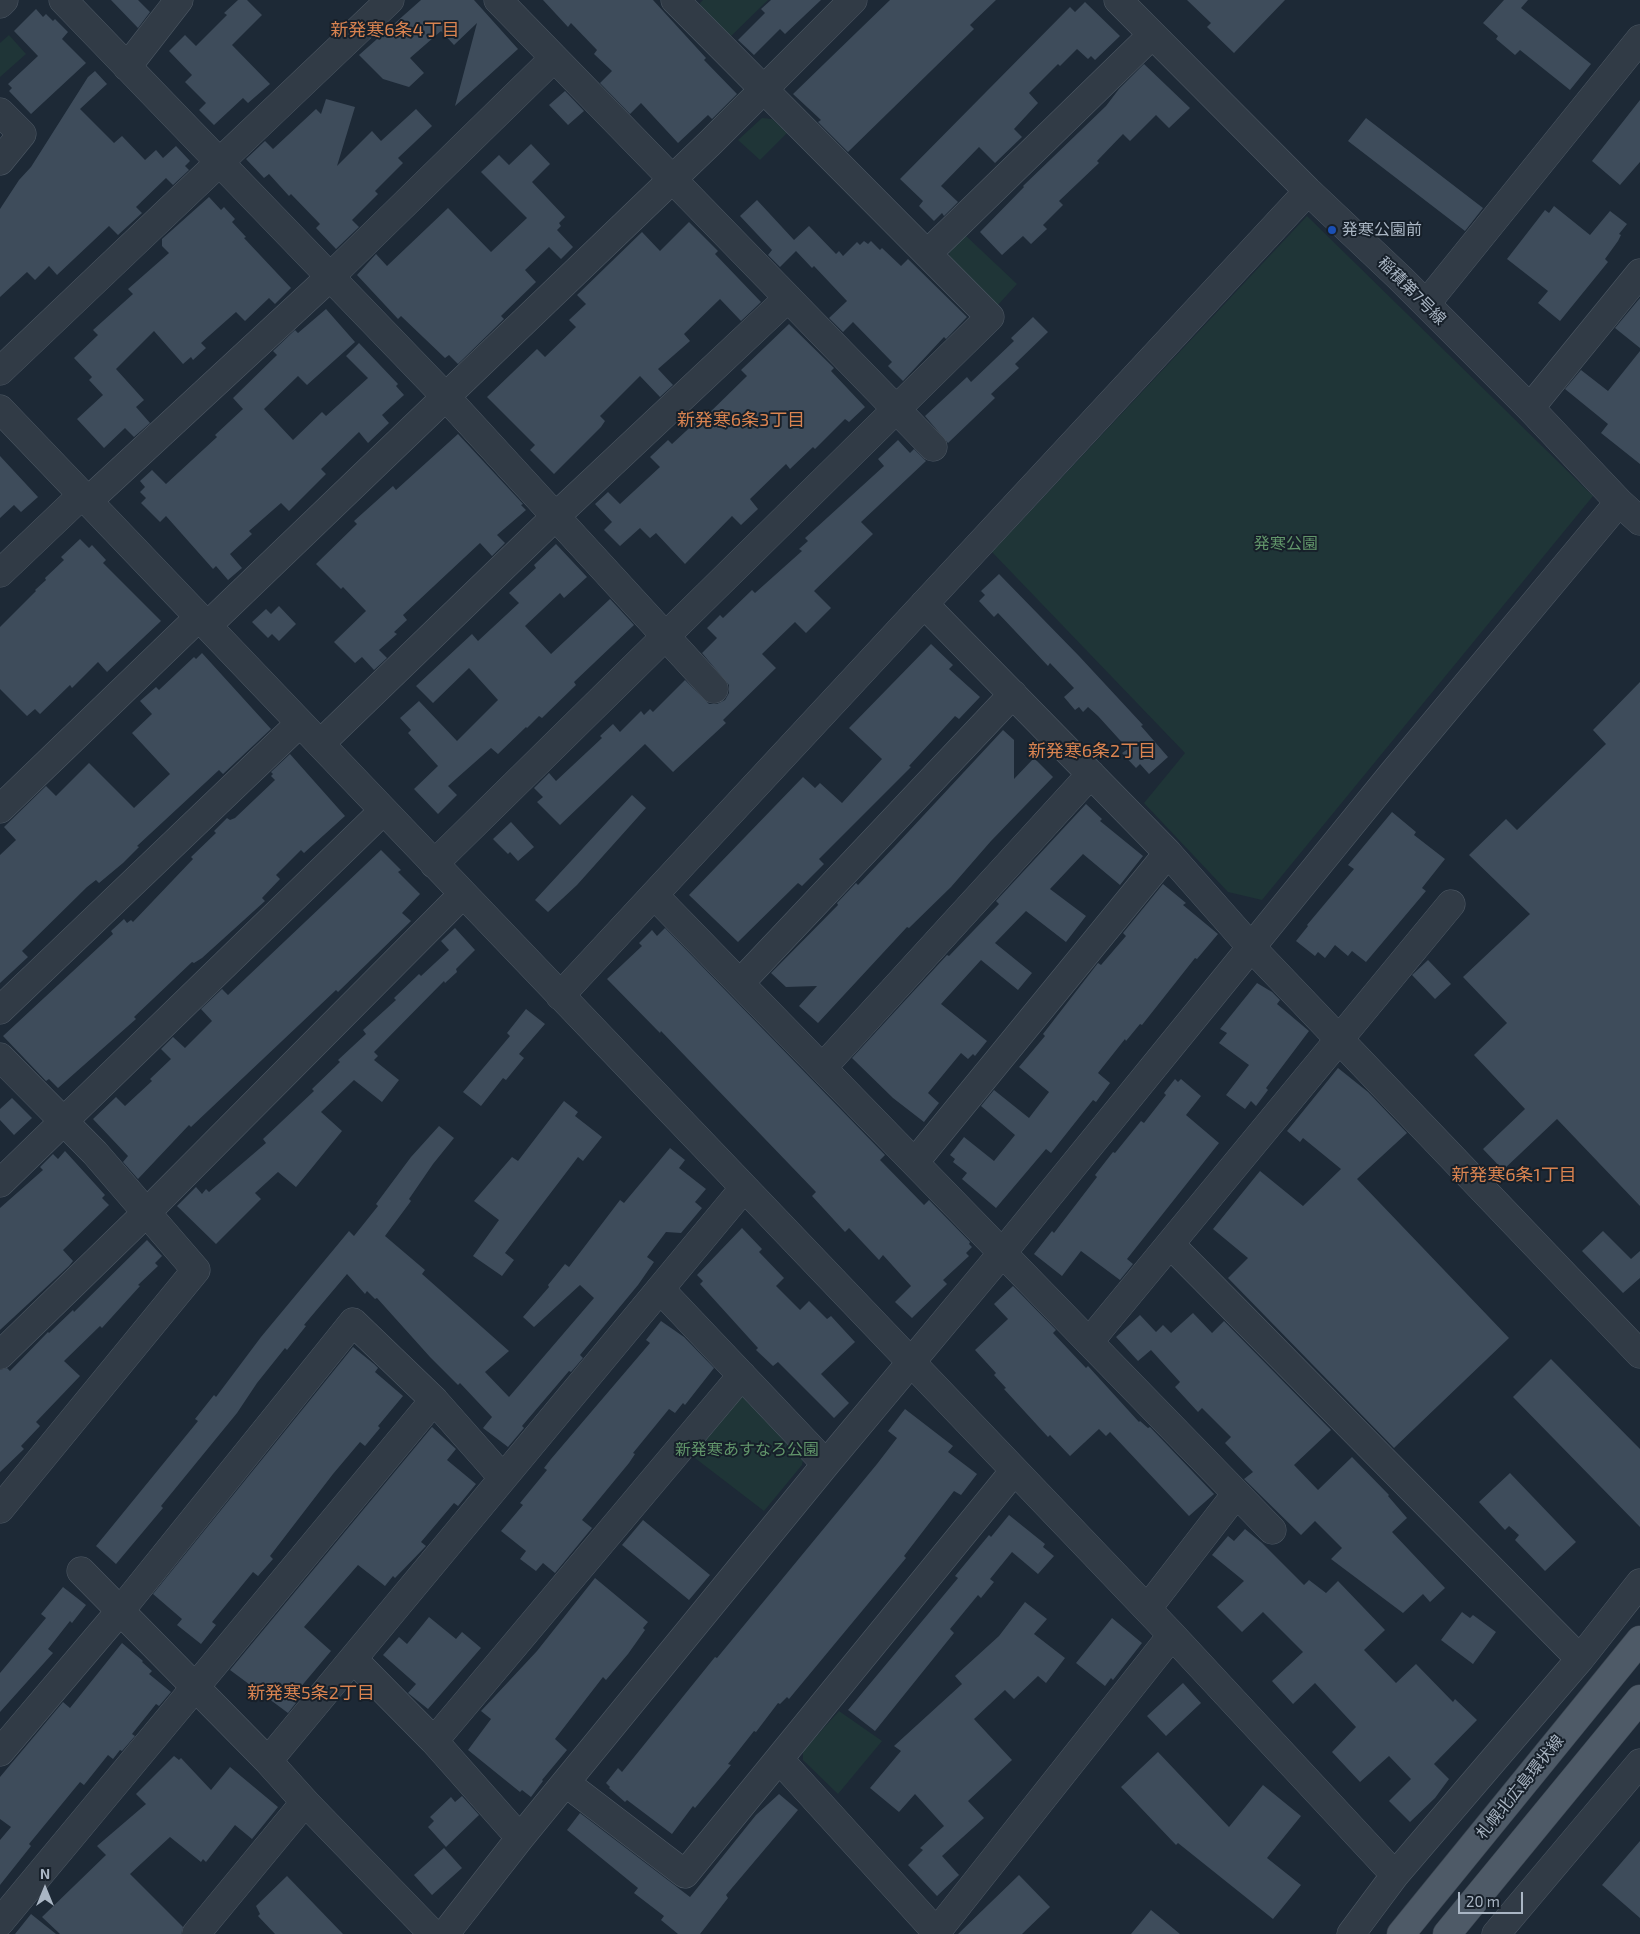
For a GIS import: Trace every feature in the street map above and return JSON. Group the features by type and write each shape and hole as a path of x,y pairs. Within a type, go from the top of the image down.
{"main road":[{"name":"札幌北広島環状線","path":"1401,1934 1640,1640"},
{"path":"1447,1934 1640,1699"}],"street":[{"path":"0,4 4,0"},
{"path":"63,0 446,397 714,689"},
{"path":"127,67 179,0"},
{"path":"0,371 390,0"},
{"path":"498,0 933,447"},
{"path":"0,808 446,397 672,179 853,0"},
{"name":"稲積第7号線","path":"1118,0 1633,511"},
{"path":"434,864 990,317 764,89 681,2"},
{"path":"928,253 1152,35"},
{"path":"1426,304 1640,39"},
{"path":"0,574 330,277 554,58"},
{"path":"0,112 22,134 0,160"},
{"path":"560,996 1308,190"},
{"path":"1530,408 1640,273"},
{"path":"320,744 556,516 788,298"},
{"path":"0,409 1172,1635 1395,1875"},
{"path":"445,1934 520,1838 826,1464 1003,1252 1393,773 1633,511"},
{"path":"924,604 1168,853 1251,947 1640,1354"},
{"path":"740,983 1013,694"},
{"path":"0,1010 300,723"},
{"path":"822,1067 1091,774"},
{"path":"0,1183 383,811"},
{"path":"915,1162 1168,853"},
{"path":"0,1355 147,1212 463,894"},
{"path":"654,895 1272,1530"},
{"path":"1089,1342 1451,904"},
{"path":"0,1057 64,1121 147,1212 196,1270 0,1509"},
{"path":"268,1762 744,1188"},
{"path":"1170,1244 1580,1659"},
{"path":"660,1289 826,1464"},
{"path":"0,1752 120,1611 354,1322 434,1400 503,1478"},
{"path":"434,1741 742,1375"},
{"path":"0,1922 434,1400"},
{"path":"566,1783 686,1874 1014,1471"},
{"path":"1147,1609 1236,1494"},
{"path":"81,1571 433,1934"},
{"path":"1351,1934 1395,1875 1580,1659 1640,1583"},
{"path":"779,1759 937,1934 1172,1635"},
{"path":"353,1659 434,1741 520,1838"},
{"path":"1496,1934 1636,1777"},
{"path":"196,1934 305,1802"}],"green space":[{"path":"703,0 768,0 729,38 701,11 700,3"},
{"path":"9,35 26,54 0,77 0,43"},
{"path":"762,118 772,119 787,133 760,160 738,140"},
{"name":"発寒公園","path":"1307,216 1593,496 1262,900 1228,892 1144,803 1185,753 992,552"},
{"path":"964,234 1017,284 996,307 950,260 949,250"},
{"name":"新発寒あすなろ公園","path":"735,1394 746,1395 804,1453 802,1465 764,1511 691,1455"},
{"path":"839,1711 882,1741 838,1794 803,1760 803,1751"}],"building":[{"path":"111,0 138,0 150,12 138,28"},
{"path":"238,0 247,0 262,15 232,45 270,84 248,103 243,98 214,125 199,110 206,103 185,82 192,75 169,51 185,35 196,46 227,15 224,13"},
{"path":"421,0 474,0 518,49 455,106 477,23 454,45 441,31 410,58 424,73 409,87 383,79 359,55"},
{"path":"543,0 653,0 706,58 704,60 737,94 712,119 708,115 678,143 641,103 630,114 600,83 612,71 594,54 597,50 571,23 568,27"},
{"path":"771,0 821,0 785,34 780,29 754,55 738,40 765,13 761,9"},
{"path":"890,0 996,0 970,25 974,29 848,152 818,122 821,120 793,94"},
{"path":"1187,0 1285,0 1234,53 1207,27 1211,23"},
{"path":"1504,0 1528,0 1521,8 1591,64 1570,90 1520,50 1515,55 1496,39 1498,36 1483,23"},
{"path":"1085,2 1120,36 1095,60 1091,56 1088,59 1077,49 1060,66 1058,64 1029,93 1038,103 1014,129 1022,137 995,163 979,147 941,186 958,202 944,216 942,213 934,221 919,206 923,201 900,179 1070,7 1075,12"},
{"path":"36,9 43,17 46,14 53,21 55,19 68,32 62,39 86,63 31,114 9,91 12,88 8,84 38,56 14,31"},
{"path":"1144,64 1190,108 1169,128 1156,115 1130,141 1123,134 1097,161 1099,163 1059,201 1063,205 1043,225 1047,229 1031,244 1023,236 1002,255 980,232 1023,186 1106,106 1119,89"},
{"path":"95,71 107,84 80,109 114,143 122,136 145,160 156,150 163,158 176,146 190,161 185,166 189,170 173,185 166,178 136,207 142,213 118,235 109,226 57,275 49,266 35,280 27,272 0,297 0,209 19,180 31,167 88,77"},
{"path":"565,91 584,111 568,125 549,105"},
{"path":"326,99 355,107 337,166 372,131 381,141 416,109 432,126 398,158 403,163 375,191 378,194 352,220 359,227 336,249 316,228 320,224 291,194 289,196 269,174 264,178 246,159 265,141 273,149 316,109 321,114"},
{"path":"1640,100 1640,162 1620,185 1592,161"},
{"path":"1366,118 1483,208 1465,231 1348,141"},
{"path":"531,144 550,164 532,182 565,217 559,223 561,226 557,230 573,247 561,259 549,247 525,270 536,282 501,316 504,319 458,364 449,355 445,358 401,316 398,319 357,275 376,254 387,266 448,208 491,252 527,218 481,172 499,155 509,165"},
{"path":"209,197 221,210 224,207 235,219 232,222 246,237 244,238 291,288 275,304 269,298 245,321 236,312 201,343 206,348 193,360 191,357 183,364 154,331 116,369 144,400 136,407 150,423 134,437 125,428 104,448 77,419 103,395 89,380 92,377 74,358 98,335 93,330 133,294 128,289 169,253 162,246 162,239"},
{"path":"757,200 794,240 809,226 836,254 839,251 843,256 857,242 860,245 864,241 868,244 871,241 880,250 882,248 901,266 908,259 967,317 946,339 944,337 903,381 888,366 892,362 853,322 843,332 829,318 847,301 814,266 812,268 796,251 780,267 768,255 772,250 740,216"},
{"path":"1554,206 1590,235 1610,211 1627,224 1605,259 1608,262 1560,321 1538,303 1548,291 1507,259 1545,210 1549,213"},
{"path":"689,222 718,251 715,254 761,302 741,321 720,299 684,334 690,341 658,369 673,385 660,397 640,376 600,416 605,421 601,427 554,474 530,450 535,445 487,397 537,349 545,357 576,327 569,320 586,304 577,295 642,232 660,251"},
{"path":"1640,298 1640,348 1615,328"},
{"path":"326,309 355,342 307,385 298,376 264,409 293,440 322,412 326,416 368,378 346,356 359,343 398,384 396,386 404,395 382,415 389,423 368,443 359,432 321,469 326,474 289,511 281,503 249,531 252,534 230,554 242,568 228,580 216,566 213,569 166,516 160,522 141,503 146,498 140,492 145,487 140,481 152,470 166,484 217,437 215,435 243,409 233,398 277,355 273,351 295,330 298,333"},
{"path":"1033,317 1048,332 1015,364 1019,368 991,394 995,398 948,443 925,416 967,377 971,382 1014,341 1011,338"},
{"path":"789,324 834,368 831,371 865,407 849,422 845,419 815,449 813,447 790,469 786,464 750,499 758,509 741,525 732,516 685,564 656,533 650,538 640,528 620,546 604,530 612,522 595,504 608,492 620,504 660,467 650,457 668,440 672,444 699,419 701,421 747,376 741,370"},
{"path":"1640,351 1640,464 1601,433 1608,424 1565,389 1581,370 1608,391"},
{"path":"458,434 523,504 521,505 526,510 497,535 505,543 492,556 480,543 403,615 407,620 394,632 397,634 379,650 387,658 374,670 362,657 355,663 334,642 366,611 343,587 341,589 316,564 357,524 354,521 393,486 396,490"},
{"path":"898,440 910,453 914,449 926,461 861,522 873,534 814,591 831,608 806,633 795,622 762,654 776,668 723,720 726,723 673,772 645,744 560,825 537,802 543,797 534,788 549,773 556,781 602,738 600,736 613,724 620,732 641,711 644,715 650,709 653,712 685,680 709,704 717,704 725,700 729,693 729,685 702,653 717,638 707,628 720,615 723,618 752,590 755,593 802,551 799,549 808,541 805,538 884,466 878,459"},
{"path":"0,456 38,497 21,512 14,505 0,518"},
{"path":"80,539 89,548 92,545 106,560 103,563 161,621 107,672 98,662 72,688 70,685 40,714 35,709 27,716 0,689 0,627 46,580 45,578 64,560 61,557"},
{"path":"556,544 587,577 564,598 560,593 525,626 551,654 610,599 634,625 574,682 576,685 542,718 539,716 498,754 491,748 448,786 457,795 438,814 414,789 438,766 408,733 411,730 400,718 419,701 457,741 498,700 469,668 433,703 416,686 472,634 478,641 519,603 509,593 536,568 534,565"},
{"path":"999,574 1143,725 1141,726 1168,757 1149,774 1140,764 1136,768 1122,753 1128,749 1088,707 1083,712 1079,707 1075,710 1064,697 1074,688 1050,663 1048,666 998,613 994,617 979,601 985,595 981,591"},
{"path":"279,606 296,624 279,641 272,634 268,638 252,622 266,609 271,614"},
{"path":"931,644 953,665 949,669 980,697 959,719 955,716 909,766 911,767 819,859 824,864 802,886 798,883 738,942 689,895 803,777 815,788 820,783 842,803 882,759 849,728"},
{"path":"202,653 271,729 223,774 219,770 137,846 139,847 123,863 99,883 96,880 87,887 22,951 28,957 0,983 0,855 16,840 4,827 46,786 56,796 89,763 134,808 170,774 132,733 152,714 140,701 156,687 159,690 194,657 196,659"},
{"path":"1640,682 1640,1206 1557,1119 1503,1170 1483,1149 1525,1109 1474,1055 1507,1023 1463,977 1530,914 1469,855 1506,819 1517,830 1606,744 1593,730"},
{"path":"1003,730 1014,740 1014,779 1034,758 1053,777 991,841 951,887 909,928 907,927 818,1023 799,1006 817,986 786,987 771,973 838,905 837,903 856,883 858,885"},
{"path":"290,754 345,816 304,853 301,850 276,875 280,879 262,898 265,901 202,958 194,963 192,962 134,1017 136,1019 58,1088 49,1079 46,1081 3,1036 113,934 111,931 124,919 127,923 131,920 133,922 193,859 191,857 216,833 214,831 227,818 230,820 235,818 275,780 271,776 273,774 271,772"},
{"path":"632,795 646,808 577,885 548,912 535,900"},
{"path":"1086,804 1102,819 1100,821 1143,856 1120,885 1083,854 1050,889 1086,916 1066,942 1026,911 995,943 1032,973 1018,990 981,960 941,1004 987,1041 975,1056 973,1054 968,1059 961,1053 928,1093 939,1103 924,1122 893,1098 852,1058 947,955 949,956 999,904 996,901"},
{"path":"1392,812 1416,832 1414,835 1445,859 1422,888 1426,891 1366,962 1352,951 1348,956 1335,945 1325,958 1318,952 1315,956 1296,941 1354,869 1348,865"},
{"path":"511,822 534,847 518,861 493,839"},
{"path":"381,850 401,870 398,872 420,894 402,913 411,921 338,992 336,990 191,1127 189,1125 138,1179 123,1162 128,1156 93,1119 116,1097 125,1106 152,1081 150,1079 171,1059 161,1049 173,1037 185,1048 212,1021 201,1009 222,989 228,995"},
{"path":"1163,884 1186,903 1183,905 1218,934 1197,959 1195,958 1142,1025 1140,1024 1126,1041 1125,1039 1098,1073 1110,1083 1096,1102 1093,1100 1051,1153 1046,1149 996,1208 962,1179 967,1173 953,1162 955,1159 950,1155 964,1137 994,1161 1015,1135 981,1106 994,1090 1029,1118 1049,1092 1019,1067 1045,1036 1043,1034 1098,963 1101,965 1126,936 1123,933"},
{"path":"455,928 475,950 456,969 457,972 445,983 444,981 374,1052 378,1056 374,1060 399,1080 382,1102 354,1080 321,1112 342,1131 296,1187 278,1172 255,1193 261,1199 216,1244 177,1206 196,1187 202,1194 206,1189 209,1192 266,1143 263,1139 314,1091 312,1089 340,1062 338,1060 366,1034 363,1030 396,1000 394,998 419,974 421,976 449,950 441,941"},
{"path":"665,928 885,1155 880,1160 924,1205 929,1200 970,1242 969,1244 972,1247 966,1253 969,1256 943,1280 947,1284 912,1318 895,1302 911,1286 883,1255 879,1260 849,1228 845,1232 812,1196 816,1192 661,1031 660,1033 607,979 642,946 639,943 652,930 657,936"},
{"path":"1428,960 1451,984 1435,999 1412,975"},
{"path":"1257,983 1272,992 1280,1000 1277,1004 1309,1031 1266,1088 1268,1090 1256,1106 1251,1101 1245,1109 1226,1095 1249,1065 1219,1043 1227,1033 1220,1029"},
{"path":"526,1009 545,1024 519,1054 524,1058 506,1080 503,1078 481,1106 463,1092 510,1036 507,1033"},
{"path":"1338,1068 1368,1092 1407,1133 1357,1179 1509,1338 1394,1448 1228,1278 1248,1258 1213,1229 1260,1171 1303,1206 1341,1169 1303,1138 1300,1142 1287,1131"},
{"path":"1175,1079 1178,1082 1181,1079 1201,1096 1186,1115 1219,1143 1127,1259 1133,1264 1120,1280 1081,1251 1062,1276 1034,1254 1052,1231 1054,1233 1097,1177 1095,1175 1113,1152 1115,1153 1141,1121 1144,1123 1166,1095 1164,1093"},
{"path":"12,1098 32,1118 14,1135 0,1120 0,1109"},
{"path":"564,1101 578,1112 575,1116 602,1137 583,1161 578,1157 505,1253 514,1260 502,1276 473,1256 499,1220 474,1201 512,1157 518,1161"},
{"path":"439,1126 454,1138 433,1164 409,1199 411,1201 385,1236 425,1270 422,1274 509,1351 485,1372 509,1397 594,1298 580,1285 534,1327 523,1317 549,1287 548,1285 565,1264 569,1267 620,1200 624,1203 670,1148 685,1160 679,1168 706,1189 695,1202 702,1208 681,1233 666,1232 647,1257 654,1262 638,1285 580,1355 583,1358 571,1372 569,1371 522,1426 524,1428 508,1447 483,1428 492,1417 460,1383 458,1385 430,1357 377,1298 375,1299 367,1291 365,1294 347,1274 304,1325 306,1326 287,1350 285,1348 257,1383 237,1413 161,1506 163,1508 116,1564 96,1546 198,1421 195,1419 214,1395 216,1397 261,1337 349,1231 354,1236 378,1206 376,1204 411,1157"},
{"path":"65,1151 105,1195 102,1198 109,1205 63,1250 73,1261 69,1266 0,1330 0,1208 43,1170 40,1167 53,1154 58,1159"},
{"path":"742,1228 762,1249 759,1252 784,1278 776,1286 800,1310 809,1301 827,1319 831,1316 855,1342 821,1374 849,1403 834,1418 778,1362 773,1366 756,1350 758,1348 700,1284 703,1281 697,1275"},
{"path":"1603,1231 1631,1259 1640,1251 1640,1278 1623,1293 1582,1251"},
{"path":"147,1240 162,1256 155,1263 158,1266 138,1285 140,1286 102,1328 100,1326 64,1361 80,1376 36,1422 40,1426 21,1446 24,1449 0,1472 0,1370 7,1368 10,1371 48,1332 73,1310 74,1312"},
{"path":"1013,1286 1056,1330 1053,1333 1086,1368 1088,1366 1139,1422 1148,1428 1150,1427 1214,1494 1189,1516 1110,1432 1106,1436 1099,1429 1070,1456 1050,1435 1048,1437 1004,1389 1006,1388 994,1375 996,1373 975,1350 1008,1319 994,1304"},
{"path":"1193,1313 1212,1333 1224,1321 1331,1430 1294,1465 1318,1490 1352,1457 1389,1495 1407,1518 1392,1532 1445,1588 1430,1602 1423,1594 1403,1613 1331,1559 1342,1548 1315,1521 1301,1535 1244,1479 1253,1472 1225,1443 1231,1437 1202,1408 1198,1412 1175,1387 1180,1382 1151,1350 1138,1361 1116,1337 1140,1315 1156,1332 1163,1325 1171,1333"},
{"path":"661,1321 684,1337 714,1368 685,1405 683,1403 675,1413 669,1409 633,1453 635,1454 629,1463 582,1520 592,1528 555,1573 543,1563 536,1571 520,1559 526,1551 501,1531 523,1505 520,1503 547,1470 544,1468 551,1459 650,1343 646,1340"},
{"path":"353,1347 374,1364 378,1368 375,1372 403,1396 378,1426 380,1428 365,1446 360,1442 333,1474 270,1556 273,1559 258,1576 253,1572 212,1622 216,1625 201,1644 177,1625 182,1619 153,1594"},
{"path":"1551,1359 1640,1449 1640,1527 1513,1397"},
{"path":"905,1409 953,1446 948,1452 977,1474 961,1495 954,1491 904,1556 906,1558 789,1699 787,1697 780,1704 778,1703 756,1732 754,1731 728,1764 731,1765 695,1808 693,1806 672,1834 627,1800 625,1802 606,1783 618,1768 622,1772 715,1657 717,1658 877,1464 897,1438 888,1431"},
{"path":"432,1427 456,1449 447,1460 476,1484 458,1506 454,1503 421,1542 426,1546 395,1578 393,1576 385,1586 358,1565 304,1627 331,1651 299,1689 304,1693 288,1713 230,1670"},
{"path":"1510,1473 1576,1542 1545,1571 1515,1540 1519,1535 1509,1526 1505,1530 1479,1502"},
{"path":"1009,1515 1045,1544 1043,1547 1054,1556 1038,1574 1012,1552 990,1579 994,1582 981,1598 978,1595 950,1629 954,1633 875,1731 848,1710 958,1578 955,1576 989,1535 991,1537"},
{"path":"643,1520 710,1575 689,1600 622,1545"},
{"path":"1245,1529 1262,1543 1304,1585 1309,1580 1326,1593 1338,1581 1385,1630 1364,1650 1396,1683 1416,1664 1453,1702 1455,1699 1477,1720 1434,1764 1449,1779 1435,1798 1410,1822 1389,1801 1411,1779 1389,1756 1360,1782 1332,1752 1356,1727 1315,1683 1293,1704 1272,1681 1303,1652 1263,1612 1242,1632 1217,1607 1244,1581 1212,1555 1228,1536 1234,1541"},
{"path":"595,1578 648,1622 643,1628 645,1630 628,1654 606,1680 603,1677 555,1739 567,1750 542,1780 531,1797 522,1790 520,1792 468,1750 491,1719 481,1711 537,1651"},
{"path":"63,1587 86,1605 72,1623 70,1621 48,1649 53,1653 0,1712 0,1673 46,1618 41,1614"},
{"path":"1025,1602 1047,1619 1034,1634 1065,1658 1046,1683 1038,1676 1014,1699 1005,1690 974,1719 1012,1760 968,1801 984,1818 942,1856 959,1875 937,1896 908,1865 923,1850 920,1848 944,1826 915,1794 899,1812 870,1788 901,1751 894,1746 962,1684 955,1676 999,1636"},
{"path":"1462,1612 1470,1618 1473,1615 1496,1632 1473,1664 1441,1640"},
{"path":"429,1617 456,1639 462,1632 481,1648 428,1709 408,1693 416,1684 383,1655 399,1637 407,1644"},
{"path":"1112,1618 1142,1643 1113,1680 1111,1678 1105,1686 1076,1663"},
{"path":"122,1643 152,1671 149,1674 171,1692 159,1706 156,1704 132,1734 135,1736 122,1751 120,1750 113,1759 108,1755 84,1785 80,1782 29,1844 31,1846 0,1885 0,1840 11,1827 0,1819 0,1777 63,1702 70,1708"},
{"path":"1183,1683 1201,1703 1166,1736 1147,1716"},
{"path":"1158,1752 1229,1827 1263,1785 1301,1816 1267,1858 1301,1885 1273,1919 1178,1843 1176,1845 1121,1787"},
{"path":"174,1756 179,1760 181,1758 211,1790 230,1767 278,1807 252,1839 235,1825 206,1862 203,1859 201,1862 170,1837 130,1874 183,1927 181,1934 60,1934 42,1917 106,1855 97,1846 146,1804 136,1794"},
{"path":"779,1794 798,1810 726,1895 728,1898 700,1934 678,1934 661,1920 664,1916 634,1893 638,1888 567,1830 580,1813 690,1897 756,1815"},
{"path":"462,1796 479,1815 446,1847 428,1827 434,1821 430,1817 451,1797 455,1802"},
{"path":"1640,1841 1640,1918 1602,1885"},
{"path":"444,1848 462,1868 432,1895 414,1875"},
{"path":"1019,1875 1050,1907 1022,1934 958,1934"},
{"path":"287,1876 343,1934 275,1934 258,1916 260,1914 256,1906"},
{"path":"1151,1910 1180,1934 1131,1934"},
{"path":"31,1914 56,1934 15,1934"}],"place":[{"name":"発寒公園前","path":"1332,230"}],"district":[{"name":"新発寒6条4丁目","path":"395,30"},
{"name":"新発寒6条3丁目","path":"741,420"},
{"name":"新発寒6条2丁目","path":"1092,751"},
{"name":"新発寒6条1丁目","path":"1514,1175"},
{"name":"新発寒5条2丁目","path":"311,1693"}]}
